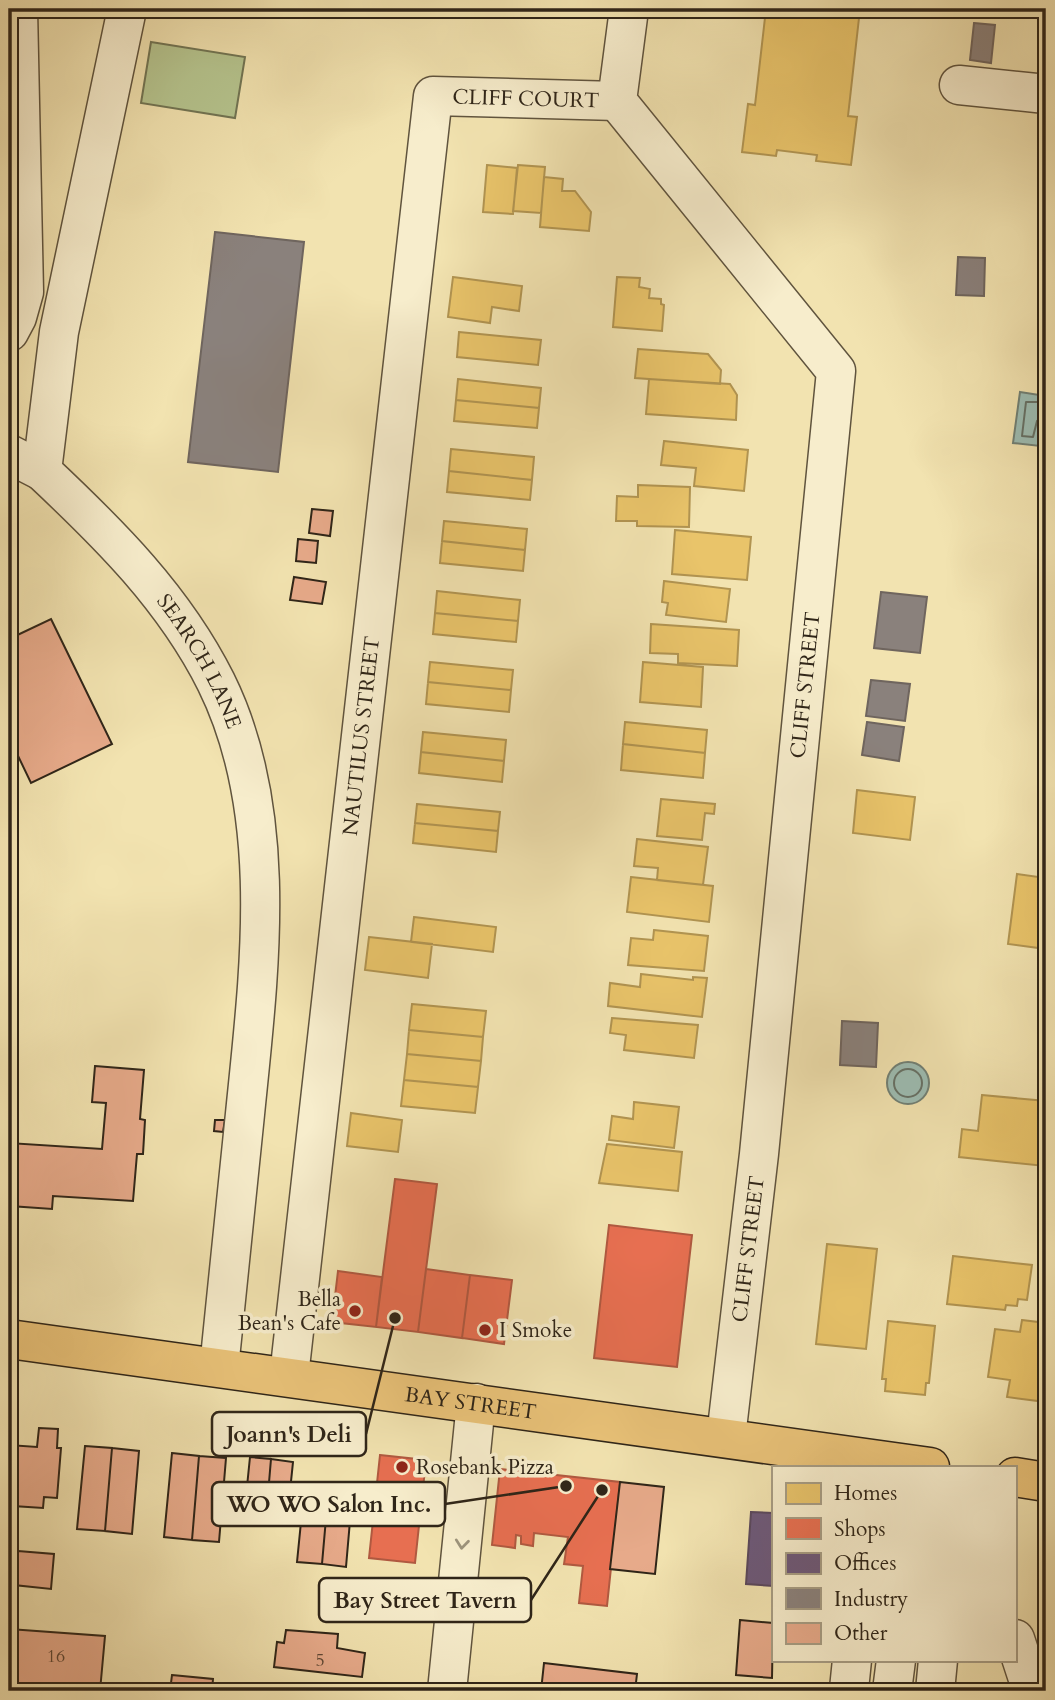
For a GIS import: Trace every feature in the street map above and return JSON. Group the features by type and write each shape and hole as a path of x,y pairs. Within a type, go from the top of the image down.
{"main road":[{"name":"BAY STREET","path":"9,1339 923,1466"},
{"path":"1016,1478 1046,1482"}],"street":[{"path":"18,9 24,292 11,327 59,332"},
{"path":"25,473 59,332 127,9"},
{"path":"617,101 629,9"},
{"path":"959,85 1046,94"},
{"name":"CLIFF COURT","path":"433,96 617,101"},
{"name":"NAUTILUS STREET","path":"289,1377 433,96"},
{"name":"CLIFF STREET","path":"617,101 836,371 759,1154 726,1437"},
{"name":"SEARCH LANE","path":"9,454 25,473 112,537 175,613 216,683 243,754 255,825 258,978 219,1367"},
{"path":"447,1691 476,1403"},
{"path":"1016,1642 1032,1691"},
{"path":"892,1691 896,1662"},
{"path":"935,1691 939,1662"}],"green space":[{"path":"151,42 245,57 235,118 141,103"}],"water":[{"path":"1020,392 1046,396 1040,446 1013,443"},
{"path":"908,1062 923,1068 929,1083 923,1098 908,1104 893,1098 887,1083 893,1068"}],"building: Homes":[{"path":"766,9 860,9 848,116 857,117 851,165 816,161 817,155 777,150 776,156 742,152 748,104 755,105"},
{"path":"487,165 517,168 513,214 483,212"},
{"path":"518,165 545,167 541,213 513,211"},
{"path":"544,177 563,179 562,191 575,191 591,212 589,231 540,227"},
{"path":"453,277 522,286 519,311 492,307 490,323 448,317"},
{"path":"617,277 640,278 639,287 650,289 649,298 661,299 661,304 664,305 662,331 613,327"},
{"path":"459,332 541,340 538,365 457,357"},
{"path":"638,349 708,354 721,370 720,384 635,378"},
{"path":"458,379 541,388 539,408 456,400"},
{"path":"649,379 730,384 737,395 736,420 646,414"},
{"path":"456,400 539,408 537,428 454,421"},
{"path":"664,441 748,450 744,491 694,486 696,468 661,465"},
{"path":"451,449 534,457 532,480 449,471"},
{"path":"449,471 532,480 530,500 447,492"},
{"path":"638,485 690,487 689,527 637,526 637,521 616,521 617,496 638,497"},
{"path":"444,521 527,529 525,550 442,541"},
{"path":"675,530 751,537 747,580 672,574"},
{"path":"442,541 525,550 523,571 440,563"},
{"path":"664,581 730,589 726,622 666,615 668,603 662,602"},
{"path":"437,591 520,600 518,621 435,613"},
{"path":"435,613 518,621 516,642 433,634"},
{"path":"651,624 739,630 737,666 678,663 678,654 650,653"},
{"path":"430,662 513,670 511,690 428,682"},
{"path":"643,662 703,667 701,707 640,702"},
{"path":"428,682 511,690 509,712 426,704"},
{"path":"625,722 707,730 705,753 623,744"},
{"path":"423,732 506,740 504,761 421,752"},
{"path":"623,744 705,753 703,778 621,770"},
{"path":"421,752 504,761 502,782 419,773"},
{"path":"857,790 915,797 910,840 853,833"},
{"path":"661,799 715,804 714,814 705,813 702,840 657,836"},
{"path":"417,804 500,812 498,831 415,823"},
{"path":"415,823 498,831 496,852 413,843"},
{"path":"637,839 708,847 703,885 657,880 658,868 634,866"},
{"path":"1017,874 1046,878 1046,949 1008,944"},
{"path":"631,877 713,886 709,922 627,912"},
{"path":"414,917 496,927 493,952 411,942"},
{"path":"654,930 708,936 704,971 628,965 631,938 653,940"},
{"path":"369,937 432,944 428,978 365,970"},
{"path":"641,974 693,980 693,977 707,978 702,1017 608,1006 610,983 640,987"},
{"path":"412,1004 486,1011 483,1037 409,1030"},
{"path":"612,1018 698,1025 694,1058 624,1050 626,1035 610,1033"},
{"path":"409,1030 483,1037 481,1061 407,1054"},
{"path":"407,1054 481,1061 478,1087 404,1080"},
{"path":"404,1080 478,1087 475,1113 401,1106"},
{"path":"982,1095 1046,1101 1045,1166 959,1157 962,1129 978,1131"},
{"path":"634,1102 679,1107 674,1148 609,1140 612,1116 633,1119"},
{"path":"351,1113 402,1120 398,1152 347,1146"},
{"path":"607,1144 682,1152 678,1191 599,1183"},
{"path":"827,1244 877,1249 866,1349 816,1344"},
{"path":"953,1256 1032,1265 1027,1300 1018,1299 1017,1306 1006,1305 1005,1310 947,1304"},
{"path":"1022,1320 1046,1323 1046,1402 1007,1397 1010,1380 988,1377 995,1329 1020,1332"},
{"path":"888,1321 935,1326 929,1383 926,1383 925,1395 885,1391 886,1379 882,1379"}],"building: Shops":[{"path":"395,1179 437,1184 418,1332 376,1327"},
{"path":"609,1225 692,1235 677,1367 594,1358"},
{"path":"426,1269 470,1275 462,1338 418,1332"},
{"path":"338,1271 382,1277 376,1327 332,1322"},
{"path":"470,1275 512,1280 504,1344 462,1338"},
{"path":"380,1455 426,1460 415,1563 369,1558"},
{"path":"500,1469 620,1482 607,1606 579,1603 583,1566 564,1564 568,1537 534,1533 533,1546 521,1544 521,1536 516,1535 515,1548 492,1545"}],"building: Offices":[{"path":"751,1512 772,1513 772,1586 746,1584"}],"building: Industry":[{"path":"974,23 995,25 991,63 970,60"},
{"path":"215,232 304,242 278,472 188,462"},
{"path":"958,257 985,258 984,296 956,295"},
{"path":"881,592 927,597 920,653 874,648"},
{"path":"871,680 910,684 905,721 866,716"},
{"path":"867,722 904,727 899,761 862,755"},
{"path":"842,1021 878,1023 876,1067 840,1065"}],"building: Other":[{"path":"312,509 333,511 330,536 309,533"},
{"path":"298,539 318,541 316,563 296,561"},
{"path":"294,577 326,582 322,604 290,600"},
{"path":"51,619 112,744 31,783 9,737 9,639"},
{"path":"95,1066 144,1070 140,1119 145,1120 143,1154 137,1154 133,1201 53,1196 52,1209 10,1206 9,1143 102,1149 106,1103 92,1102"},
{"path":"215,1120 225,1120 223,1132 214,1131"},
{"path":"39,1428 58,1429 57,1448 61,1448 57,1498 44,1497 43,1508 13,1506 14,1494 9,1494 9,1445 37,1447"},
{"path":"85,1446 112,1448 105,1531 77,1529"},
{"path":"112,1448 139,1451 132,1534 105,1531"},
{"path":"172,1453 199,1456 192,1540 164,1537"},
{"path":"199,1456 226,1458 219,1542 192,1540"},
{"path":"250,1457 271,1459 266,1518 244,1516"},
{"path":"271,1459 293,1462 287,1520 266,1518"},
{"path":"305,1482 329,1484 322,1564 297,1562"},
{"path":"620,1482 664,1487 655,1574 610,1569"},
{"path":"329,1484 353,1486 346,1567 322,1564"},
{"path":"18,1551 54,1554 51,1589 14,1585"},
{"path":"740,1620 772,1623 772,1678 736,1675"},
{"path":"9,1629 105,1636 100,1691 9,1688"},
{"path":"286,1630 338,1634 337,1648 365,1653 362,1677 274,1667 277,1642 284,1643"},
{"path":"544,1663 637,1674 635,1691 541,1691"},
{"path":"172,1675 213,1679 212,1691 170,1691"}],"place":[{"name":"Bella Bean's Cafe","path":"355,1311"},
{"name":"Joann's Deli","path":"395,1318"},
{"name":"I Smoke","path":"485,1330"},
{"name":"Rosebank Pizza","path":"402,1467"},
{"name":"WO WO Salon Inc.","path":"566,1486"},
{"name":"Bay Street Tavern","path":"602,1490"}]}
